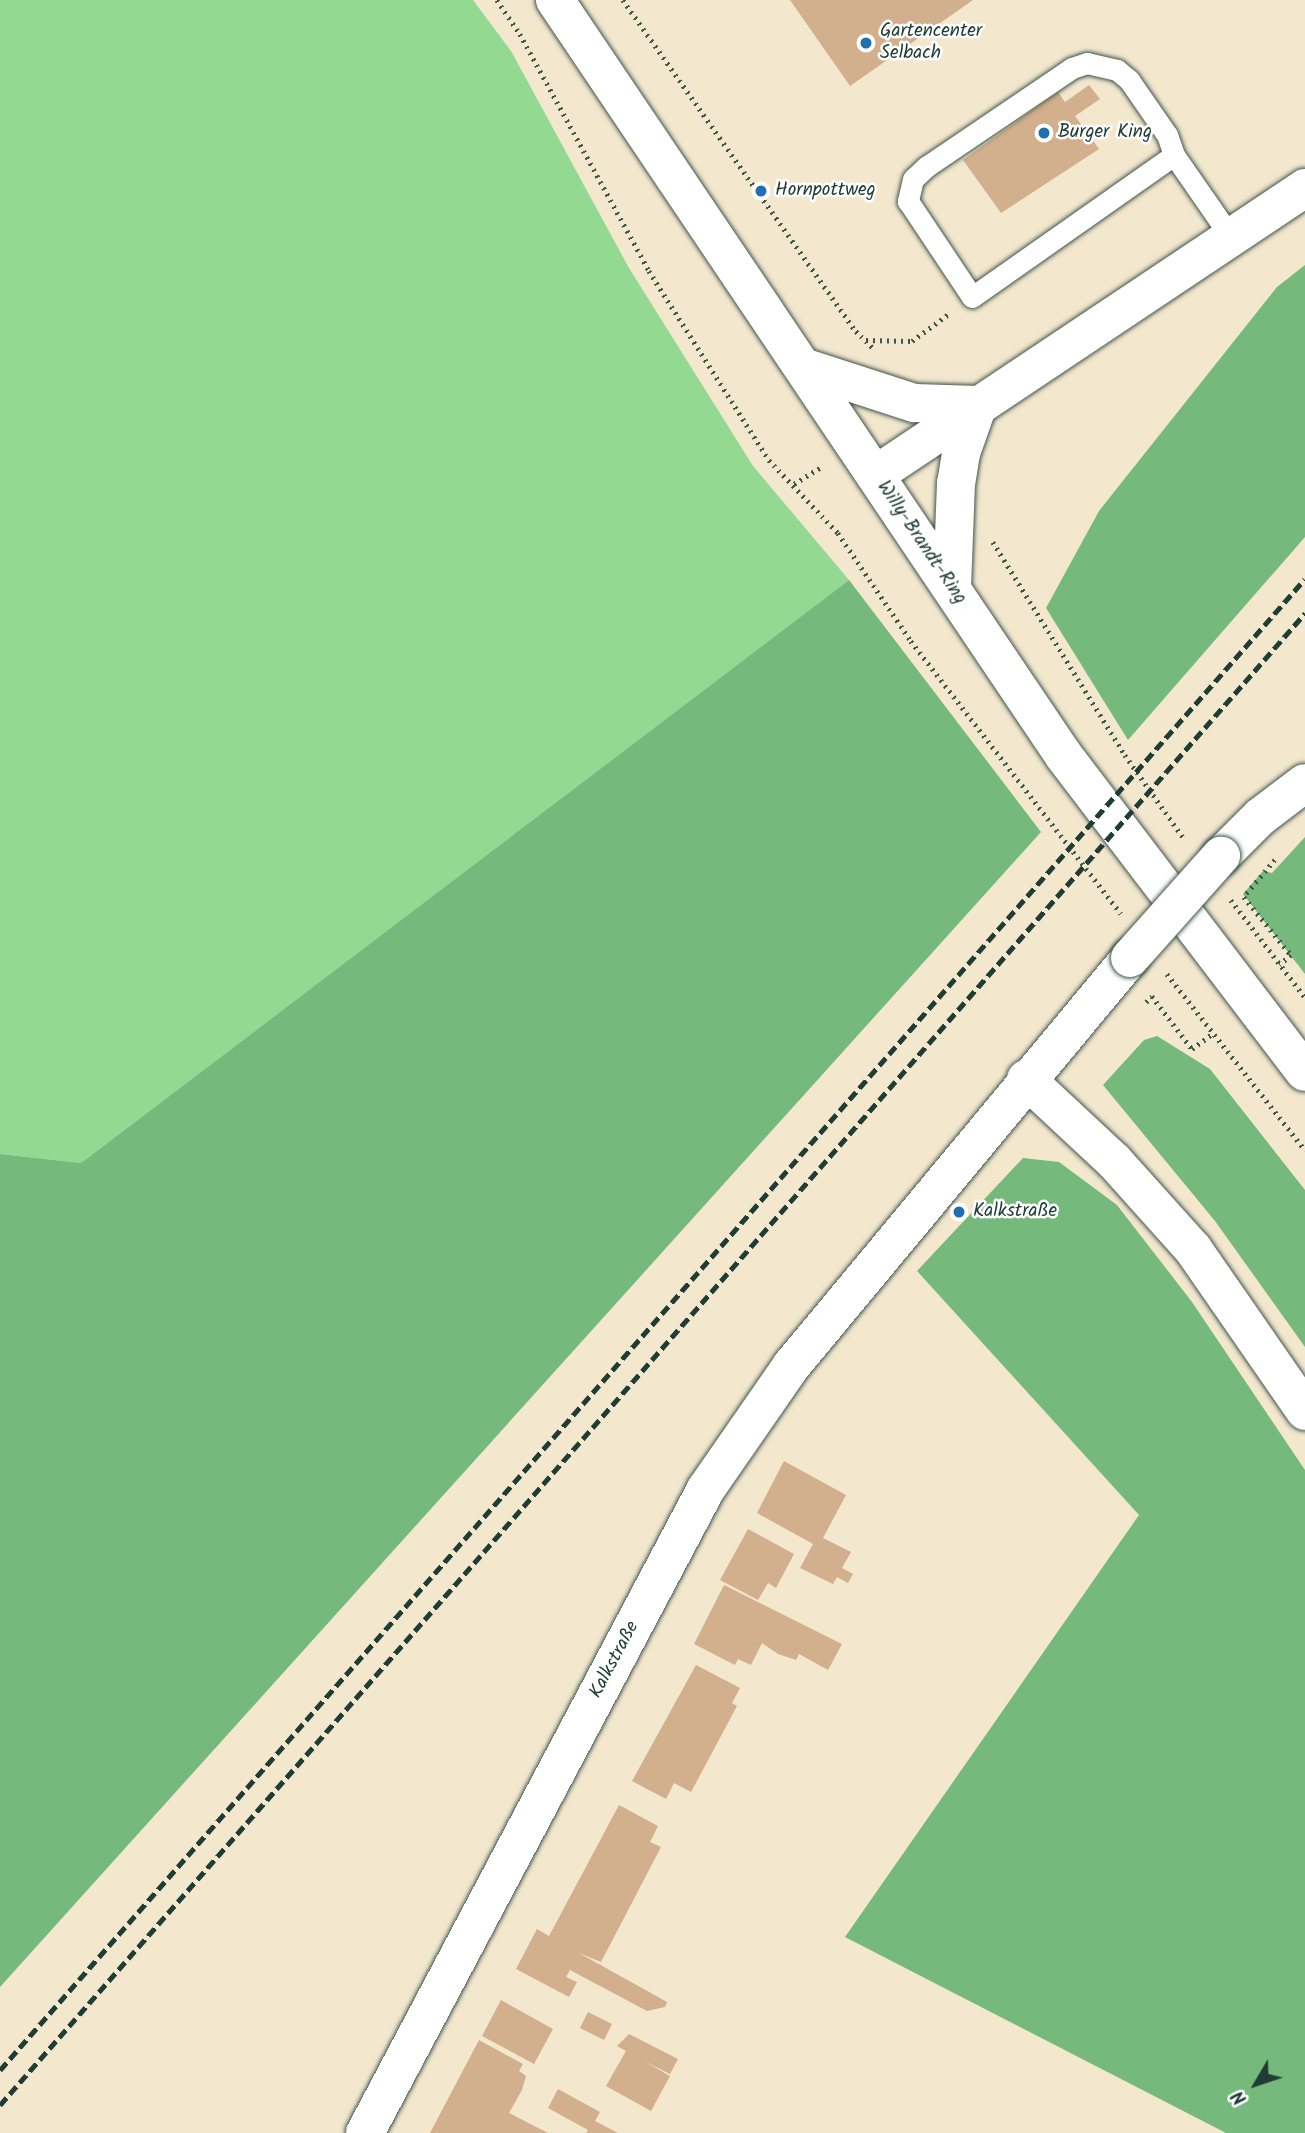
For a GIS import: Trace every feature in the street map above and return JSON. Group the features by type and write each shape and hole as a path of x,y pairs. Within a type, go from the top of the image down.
{"street":[{"name":"Willy-Brandt-Ring","path":"555,0 1064,756 1305,1072"},
{"path":"875,475 1305,188"},
{"path":"803,367 914,404 978,405"},
{"path":"951,588 958,473 978,405"},
{"name":"Kalkstraße","path":"365,2133 706,1489 792,1365 1026,1079 1141,950 1205,851 1260,817 1305,783"},
{"path":"1026,1079 1114,1161 1193,1249 1305,1411"}],"lane":[{"path":"1174,155 972,297 908,201 914,179 927,166 1072,68 1087,63 1117,69 1129,80 1167,135 1174,155 1230,236"}],"path":[{"path":"497,0 520,34 649,271 769,460 838,533 911,641 1141,950 1213,1033 1305,1150"},
{"path":"623,0 865,340 879,354"},
{"path":"865,340 912,341 972,297"},
{"path":"988,535 1125,755 1205,851"},
{"path":"1277,857 1244,897 1291,955 1280,964"},
{"path":"1226,894 1305,997"},
{"path":"1144,1005 1152,996 1192,1049 1213,1033"}],"green space":[{"path":"0,0 473,0 511,51 629,268 753,466 849,580 81,1163 0,1154"},
{"path":"1305,265 1305,537 1128,740 1046,608 1099,511 1277,287"},
{"path":"849,580 1041,832 0,1987 0,1154 81,1163"},
{"path":"1305,837 1305,974 1243,894 1263,871 1272,873"},
{"path":"1157,1036 1210,1069 1305,1190 1305,1347 1215,1221 1103,1085 1144,1040"},
{"path":"1023,1158 1059,1162 1117,1205 1192,1302 1305,1470 1305,2133 1226,2133 845,1937 1139,1515 917,1271"}],"building":[{"name":"Gartencenter Selbach","path":"790,0 973,0 850,86"},
{"name":"Burger King","path":"1089,85 1100,99 1075,116 1099,149 1001,213 963,160 1058,92 1065,102"},
{"path":"784,1461 846,1495 823,1538 851,1552 842,1568 853,1574 848,1583 837,1577 833,1584 800,1568 813,1544 757,1513"},
{"path":"748,1529 794,1554 776,1588 768,1583 758,1600 720,1580"},
{"path":"724,1585 842,1644 828,1670 799,1654 796,1660 778,1654 762,1643 751,1665 738,1659 735,1665 694,1644"},
{"path":"696,1665 740,1688 732,1703 737,1706 691,1792 674,1783 666,1799 632,1781"},
{"path":"619,1805 658,1826 650,1842 661,1847 601,1962 579,1953 667,2002 665,2007 647,2011 570,1970 566,1977 577,1982 569,1997 516,1969 537,1929 549,1936"},
{"path":"501,2000 553,2029 534,2064 482,2036"},
{"path":"588,2012 612,2024 604,2040 580,2028"},
{"path":"629,2034 678,2059 670,2074 644,2061 670,2076 651,2111 606,2086 626,2051 617,2046"},
{"path":"479,2040 523,2064 519,2071 526,2076 522,2090 509,2113 548,2133 430,2133"},
{"path":"558,2089 600,2112 595,2121 618,2133 586,2133 588,2130 548,2108"}],"railway":[{"path":"0,2070 1305,579"},
{"path":"0,2105 1305,613"}],"place":[{"name":"Gartencenter Selbach","path":"866,43"},
{"name":"Burger King","path":"1044,133"},
{"name":"Hornpottweg","path":"761,191"},
{"name":"Kalkstraße","path":"959,1212"}]}
